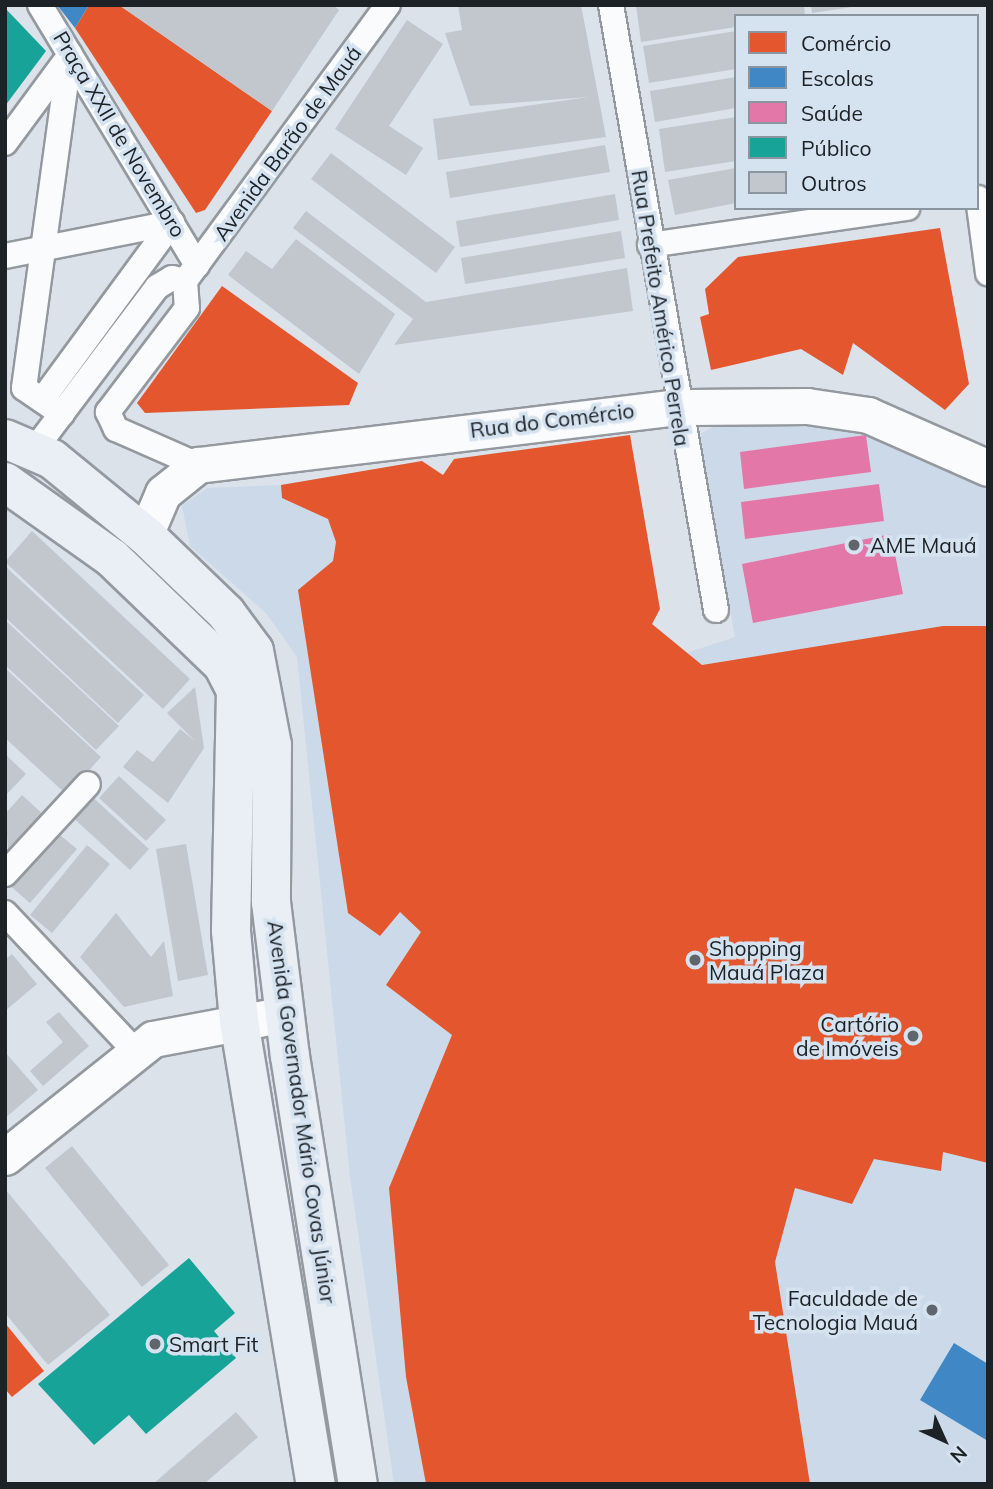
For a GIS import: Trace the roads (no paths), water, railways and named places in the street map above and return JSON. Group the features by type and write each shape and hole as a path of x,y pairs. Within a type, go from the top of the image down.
{"main road":[{"name":"Avenida Governador Mário Covas Júnior","path":"20,444 145,535 226,613 254,651 266,690 271,902 285,1014 358,1484"},
{"name":"Avenida Governador Mário Covas Júnior","path":"5,482 112,558 223,665 236,690 231,931 239,1021 275,1221 316,1484"},
{"path":"275,1221 292,1249 316,1391 326,1399 344,1398"}],"street":[{"name":"Praça XXII de Novembro","path":"40,5 172,223 191,273"},
{"name":"Avenida Barão de Mauá","path":"191,273 388,5"},
{"name":"Rua Prefeito Américo Perrela","path":"611,5 676,407 716,610"},
{"path":"5,143 70,54"},
{"path":"20,444 33,394 41,249 70,54"},
{"path":"650,245 893,210"},
{"path":"979,210 988,273"},
{"path":"33,394 172,223"},
{"path":"5,256 172,223"},
{"path":"33,394 157,287 172,278 191,273 187,307 108,412 116,429 198,464 163,493 145,535"},
{"name":"Rua do Comércio","path":"198,464 676,407 807,406 868,415 988,468"},
{"path":"5,874 88,783"},
{"path":"5,913 134,1050"},
{"path":"5,1157 134,1050 173,1032 285,1014"}],"place":[{"name":"AME Mauá","path":"854,545"},
{"name":"Shopping Mauá Plaza","path":"695,960"},
{"name":"Cartório de Imóveis","path":"913,1036"},
{"name":"Faculdade de Tecnologia Mauá","path":"932,1310"},
{"name":"Smart Fit","path":"155,1344"}]}
